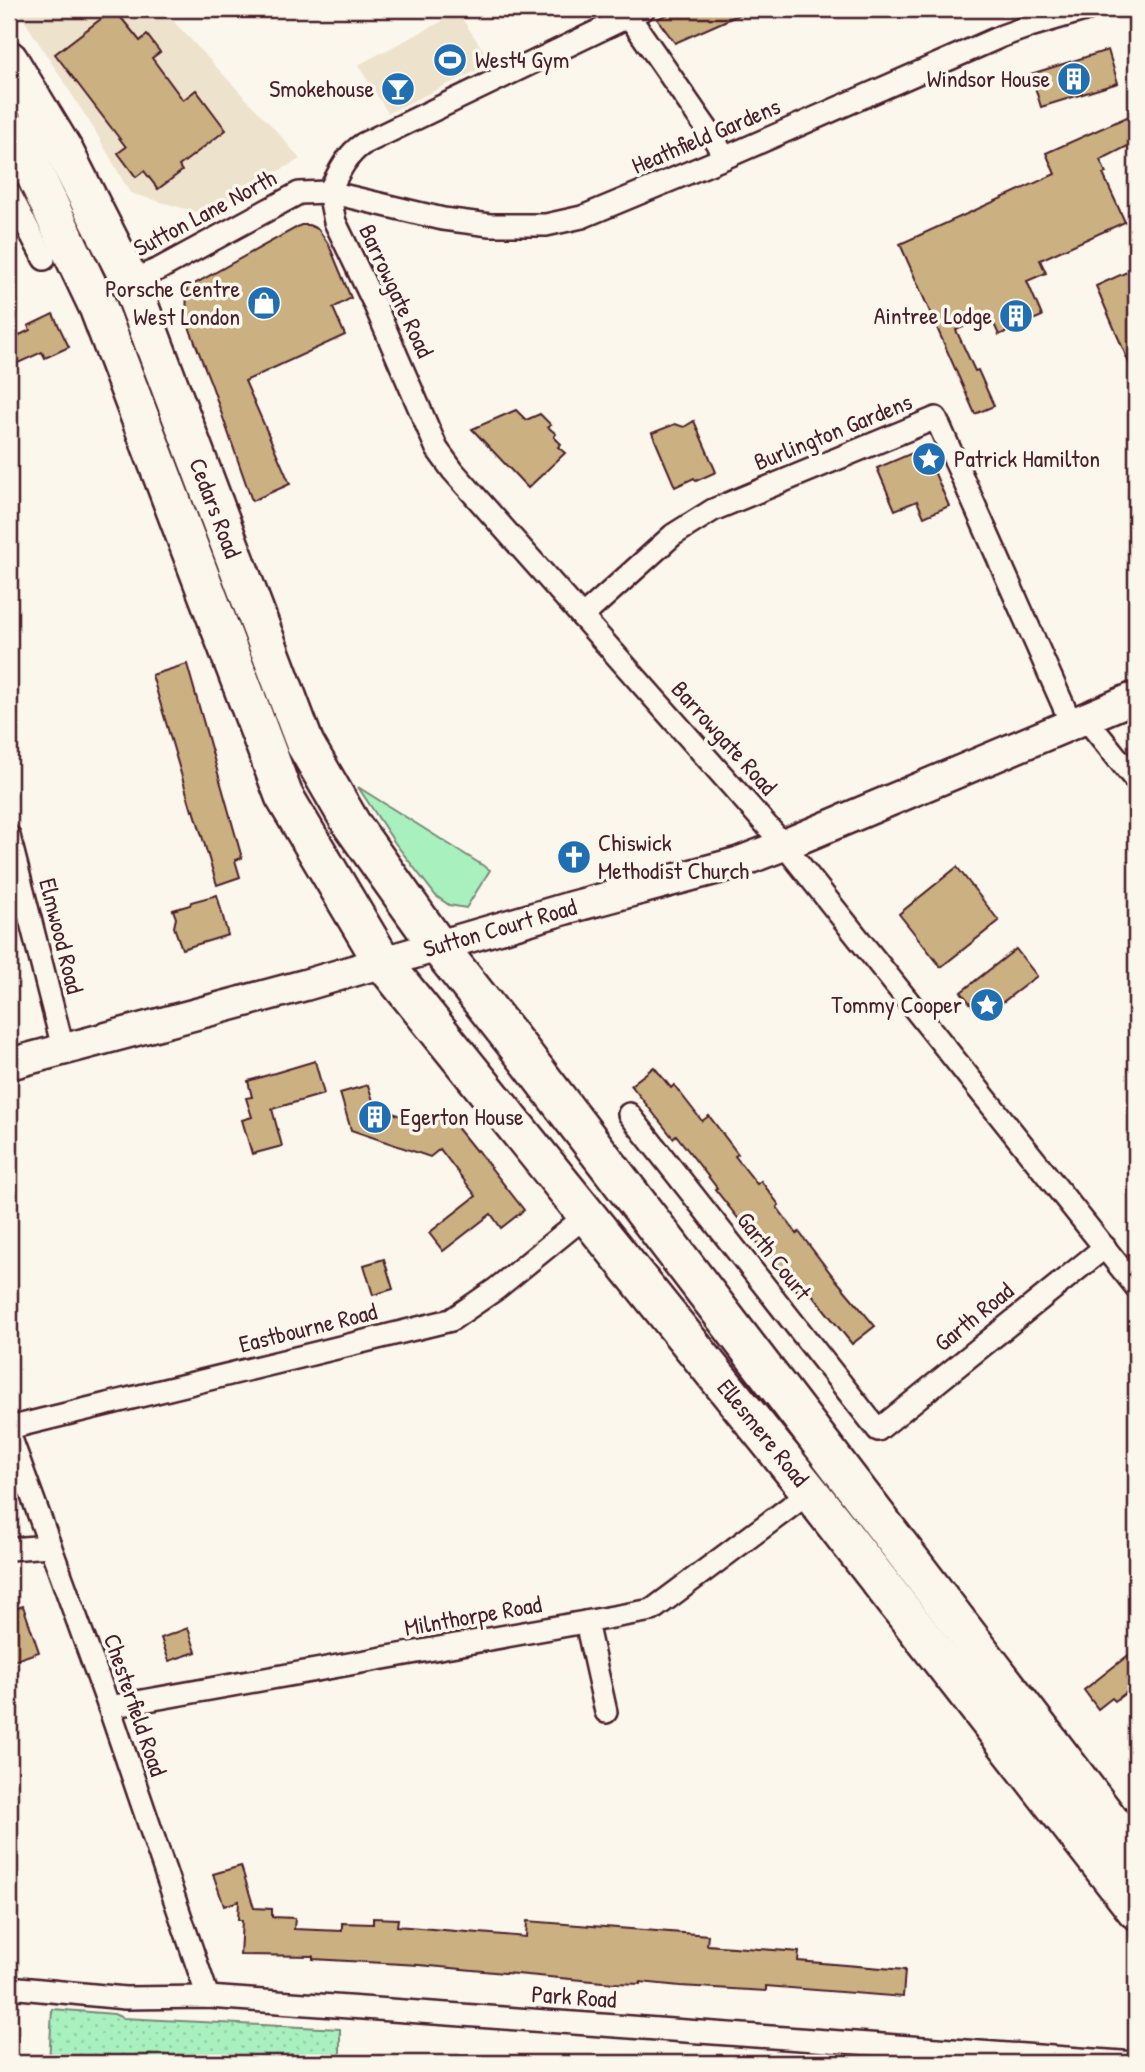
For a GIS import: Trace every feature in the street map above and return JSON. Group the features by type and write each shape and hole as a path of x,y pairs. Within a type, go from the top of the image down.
{"highway":[{"name":"Cedars Road","path":"9,60 64,151 130,281 305,744 352,825 438,946"},
{"name":"Cedars Road","path":"9,130 28,160 98,307 284,796 382,961"},
{"name":"Ellesmere Road","path":"438,946 1136,1856"},
{"name":"Ellesmere Road","path":"382,961 810,1492 1136,1910"}],"street":[{"name":"Heathfield Gardens","path":"329,192 443,219 490,225 546,225 582,217 1002,36 1088,9"},
{"path":"329,192 346,160 363,144 632,11 724,158"},
{"path":"9,192 44,259"},
{"name":"Sutton Lane North","path":"130,281 159,269 299,193 329,192"},
{"name":"Barrowgate Road","path":"329,192 335,222 438,449 453,471 784,845 1136,1287"},
{"name":"Burlington Gardens","path":"582,617 673,535 713,510 936,418 1079,722"},
{"name":"Sutton Court Road","path":"9,1063 305,985 568,908 737,863 1136,697"},
{"path":"1079,722 1136,782"},
{"name":"Elmwood Road","path":"9,836 62,1048"},
{"name":"Garth Court","path":"629,1114 877,1430"},
{"name":"Eastbourne Road","path":"9,1431 450,1321 496,1289 588,1214"},
{"name":"Garth Road","path":"877,1430 1105,1247"},
{"name":"Chesterfield Road","path":"9,1431 109,1707 208,1997"},
{"name":"Milnthorpe Road","path":"109,1707 652,1610 810,1492"},
{"path":"9,1549 50,1546"},
{"path":"586,1622 606,1712"},
{"name":"Park Road","path":"9,1987 125,1998 208,1997 1136,2063"}],"shaded area":[{"path":"17,9 162,9 300,159 203,214 130,193 94,129"},
{"path":"458,13 492,63 388,113 358,65"}],"green space":[{"path":"358,787 490,870 466,908 449,905 436,896 395,843"},
{"path":"52,2009 114,2014 123,2018 340,2029 340,2063 49,2063"}],"building":[{"path":"114,9 140,41 147,35 160,52 152,58 183,100 196,90 226,130 179,166 182,171 158,189 144,171 136,177 118,153 126,147 55,54"},
{"path":"680,9 752,9 675,43 657,19"},
{"name":"Windsor House","path":"1108,50 1118,83 1041,107 1031,74"},
{"path":"1136,113 1136,142 1100,160 1106,173 1103,174 1125,222 1040,260 1046,273 1027,281 1042,316 999,335 990,315 956,330 994,406 975,414 900,244 1055,174 1046,153"},
{"name":"Porsche Centre West London","path":"301,225 318,229 329,245 351,298 333,308 345,335 245,381 290,484 252,501 186,319 187,288"},
{"path":"1129,271 1136,288 1136,379 1096,286"},
{"path":"53,314 69,347 45,358 42,352 18,363 9,340 30,330 28,326"},
{"path":"516,410 526,420 540,414 551,425 548,427 556,434 554,437 561,444 558,447 565,453 528,488 472,429"},
{"path":"694,421 716,472 675,487 652,433 675,424 684,427"},
{"path":"924,448 949,506 924,517 917,501 895,510 877,468"},
{"path":"187,664 242,858 235,860 240,877 217,885 152,675"},
{"path":"957,867 999,921 941,967 899,914"},
{"path":"217,895 228,935 182,949 174,927 176,918 173,910"},
{"path":"1016,949 1037,976 991,1011 984,1001 974,1008 961,992"},
{"path":"315,1061 324,1094 272,1109 282,1146 252,1154 242,1120 252,1117 246,1098 252,1097 248,1081"},
{"path":"654,1067 671,1088 674,1085 702,1121 709,1116 757,1184 761,1181 797,1234 799,1232 875,1326 852,1344 807,1288 799,1293 715,1189 717,1188 676,1135 673,1138 631,1085"},
{"path":"368,1085 375,1107 425,1124 443,1110 524,1210 501,1228 491,1214 443,1251 429,1233 476,1196 440,1149 430,1157 351,1130 340,1093"},
{"path":"384,1259 393,1289 373,1295 364,1265"},
{"path":"23,1606 39,1652 13,1661 9,1648 9,1611"},
{"path":"188,1628 196,1652 169,1661 161,1638"},
{"path":"1136,1649 1136,1685 1115,1701 1112,1698 1098,1709 1084,1690"},
{"path":"241,1866 254,1908 272,1909 272,1917 295,1918 294,1929 342,1931 342,1923 373,1924 373,1918 398,1919 397,1926 526,1937 527,1921 708,1935 707,1945 799,1952 798,1961 905,1970 903,1997 766,1986 766,1991 641,1982 614,1983 419,1965 313,1959 313,1956 240,1955 242,1920 238,1920 239,1901 224,1906 213,1874"}],"place":[{"name":"West4 Gym","path":"450,60"},
{"name":"Windsor House","path":"1074,79"},
{"name":"Smokehouse","path":"398,89"},
{"name":"Porsche Centre West London","path":"264,303"},
{"name":"Aintree Lodge","path":"1016,316"},
{"name":"Patrick Hamilton","path":"929,459"},
{"name":"Chiswick Methodist Church","path":"574,857"},
{"name":"Tommy Cooper","path":"987,1005"},
{"name":"Egerton House","path":"375,1117"}]}
